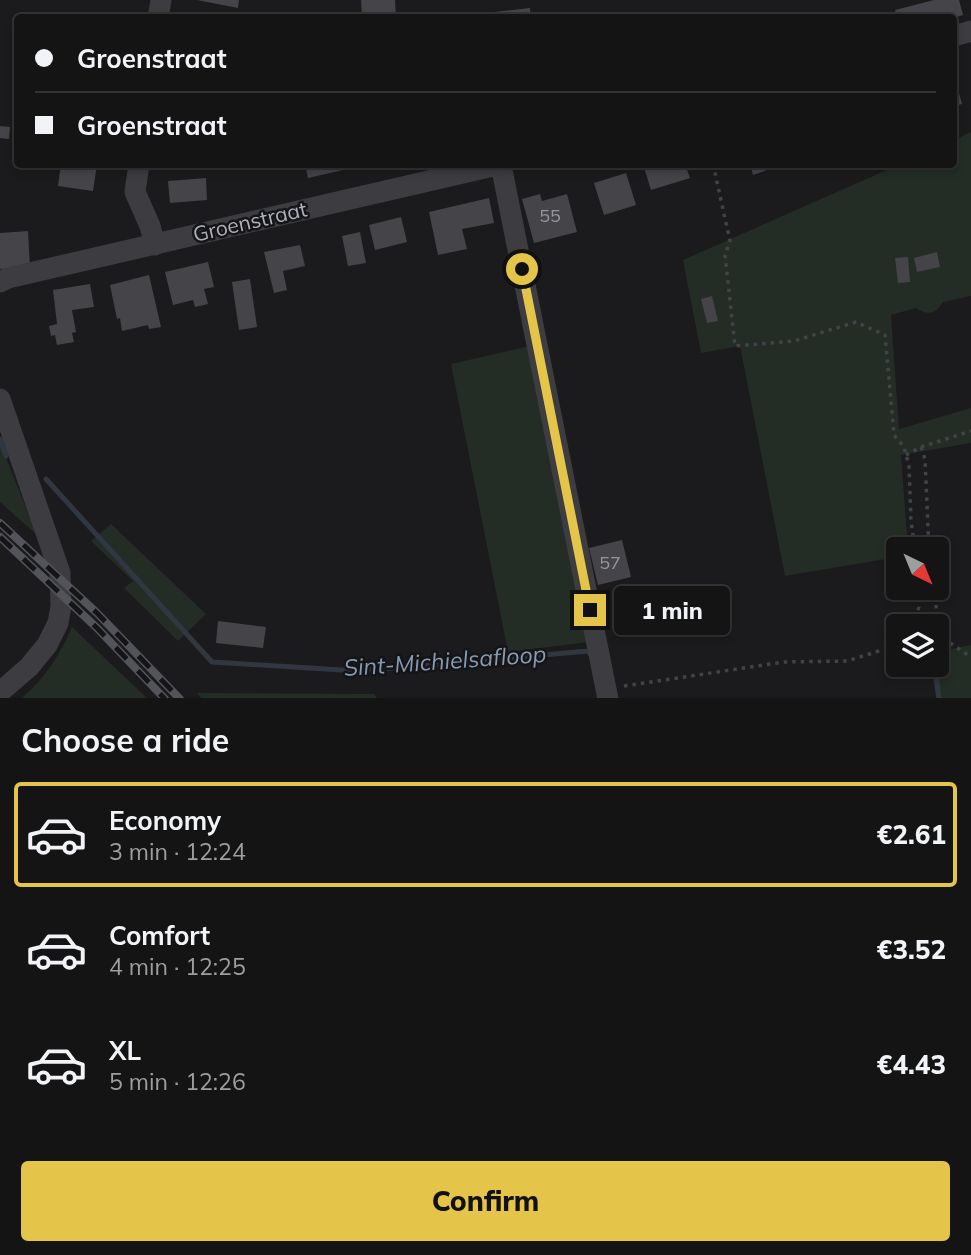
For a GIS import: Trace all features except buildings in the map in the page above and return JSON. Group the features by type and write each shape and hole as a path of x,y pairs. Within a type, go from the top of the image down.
{"street":[{"path":"138,168 135,192 155,245"},
{"name":"Groenstraat","path":"0,282 484,168"},
{"name":"Groenstraat","path":"502,168 607,694"},
{"path":"0,400 60,573 61,606 58,623 47,645 29,667 0,692"}],"path":[{"path":"714,168 730,241 724,255 736,346 794,341 856,322 885,335 894,435 904,447 906,456 914,537"},
{"path":"906,456 921,447 971,431"},
{"path":"921,447 925,459 928,537"},
{"path":"949,642 971,657"},
{"path":"607,694 784,662 847,662 886,649"}],"shaded area":[{"path":"971,132 971,296 943,302 931,312 916,308 891,315 899,429 971,408 971,443 901,455 907,537 886,537 886,559 785,576 740,346 701,353 683,260 891,168 957,168 957,139"},
{"path":"530,346 589,642 508,652 451,364"},
{"path":"0,443 37,535 0,502"},
{"path":"111,524 206,614 178,641 124,588 133,581 91,541"},
{"path":"72,627 147,698 22,698 51,666"},
{"path":"971,645 971,698 936,698 933,677 949,677 949,649"},
{"path":"197,693 374,694 377,698 201,698"}],"waterway":[{"name":"Sint-Michielsafloop","path":"0,439 6,456"},
{"name":"Sint-Michielsafloop","path":"46,479 212,662 357,671 589,651 590,654"},
{"path":"936,677 939,698"}],"railway":[{"path":"0,523 97,613 179,698"},
{"path":"0,537 97,628 164,698"}],"route":[{"path":"522,269 590,610"}]}
